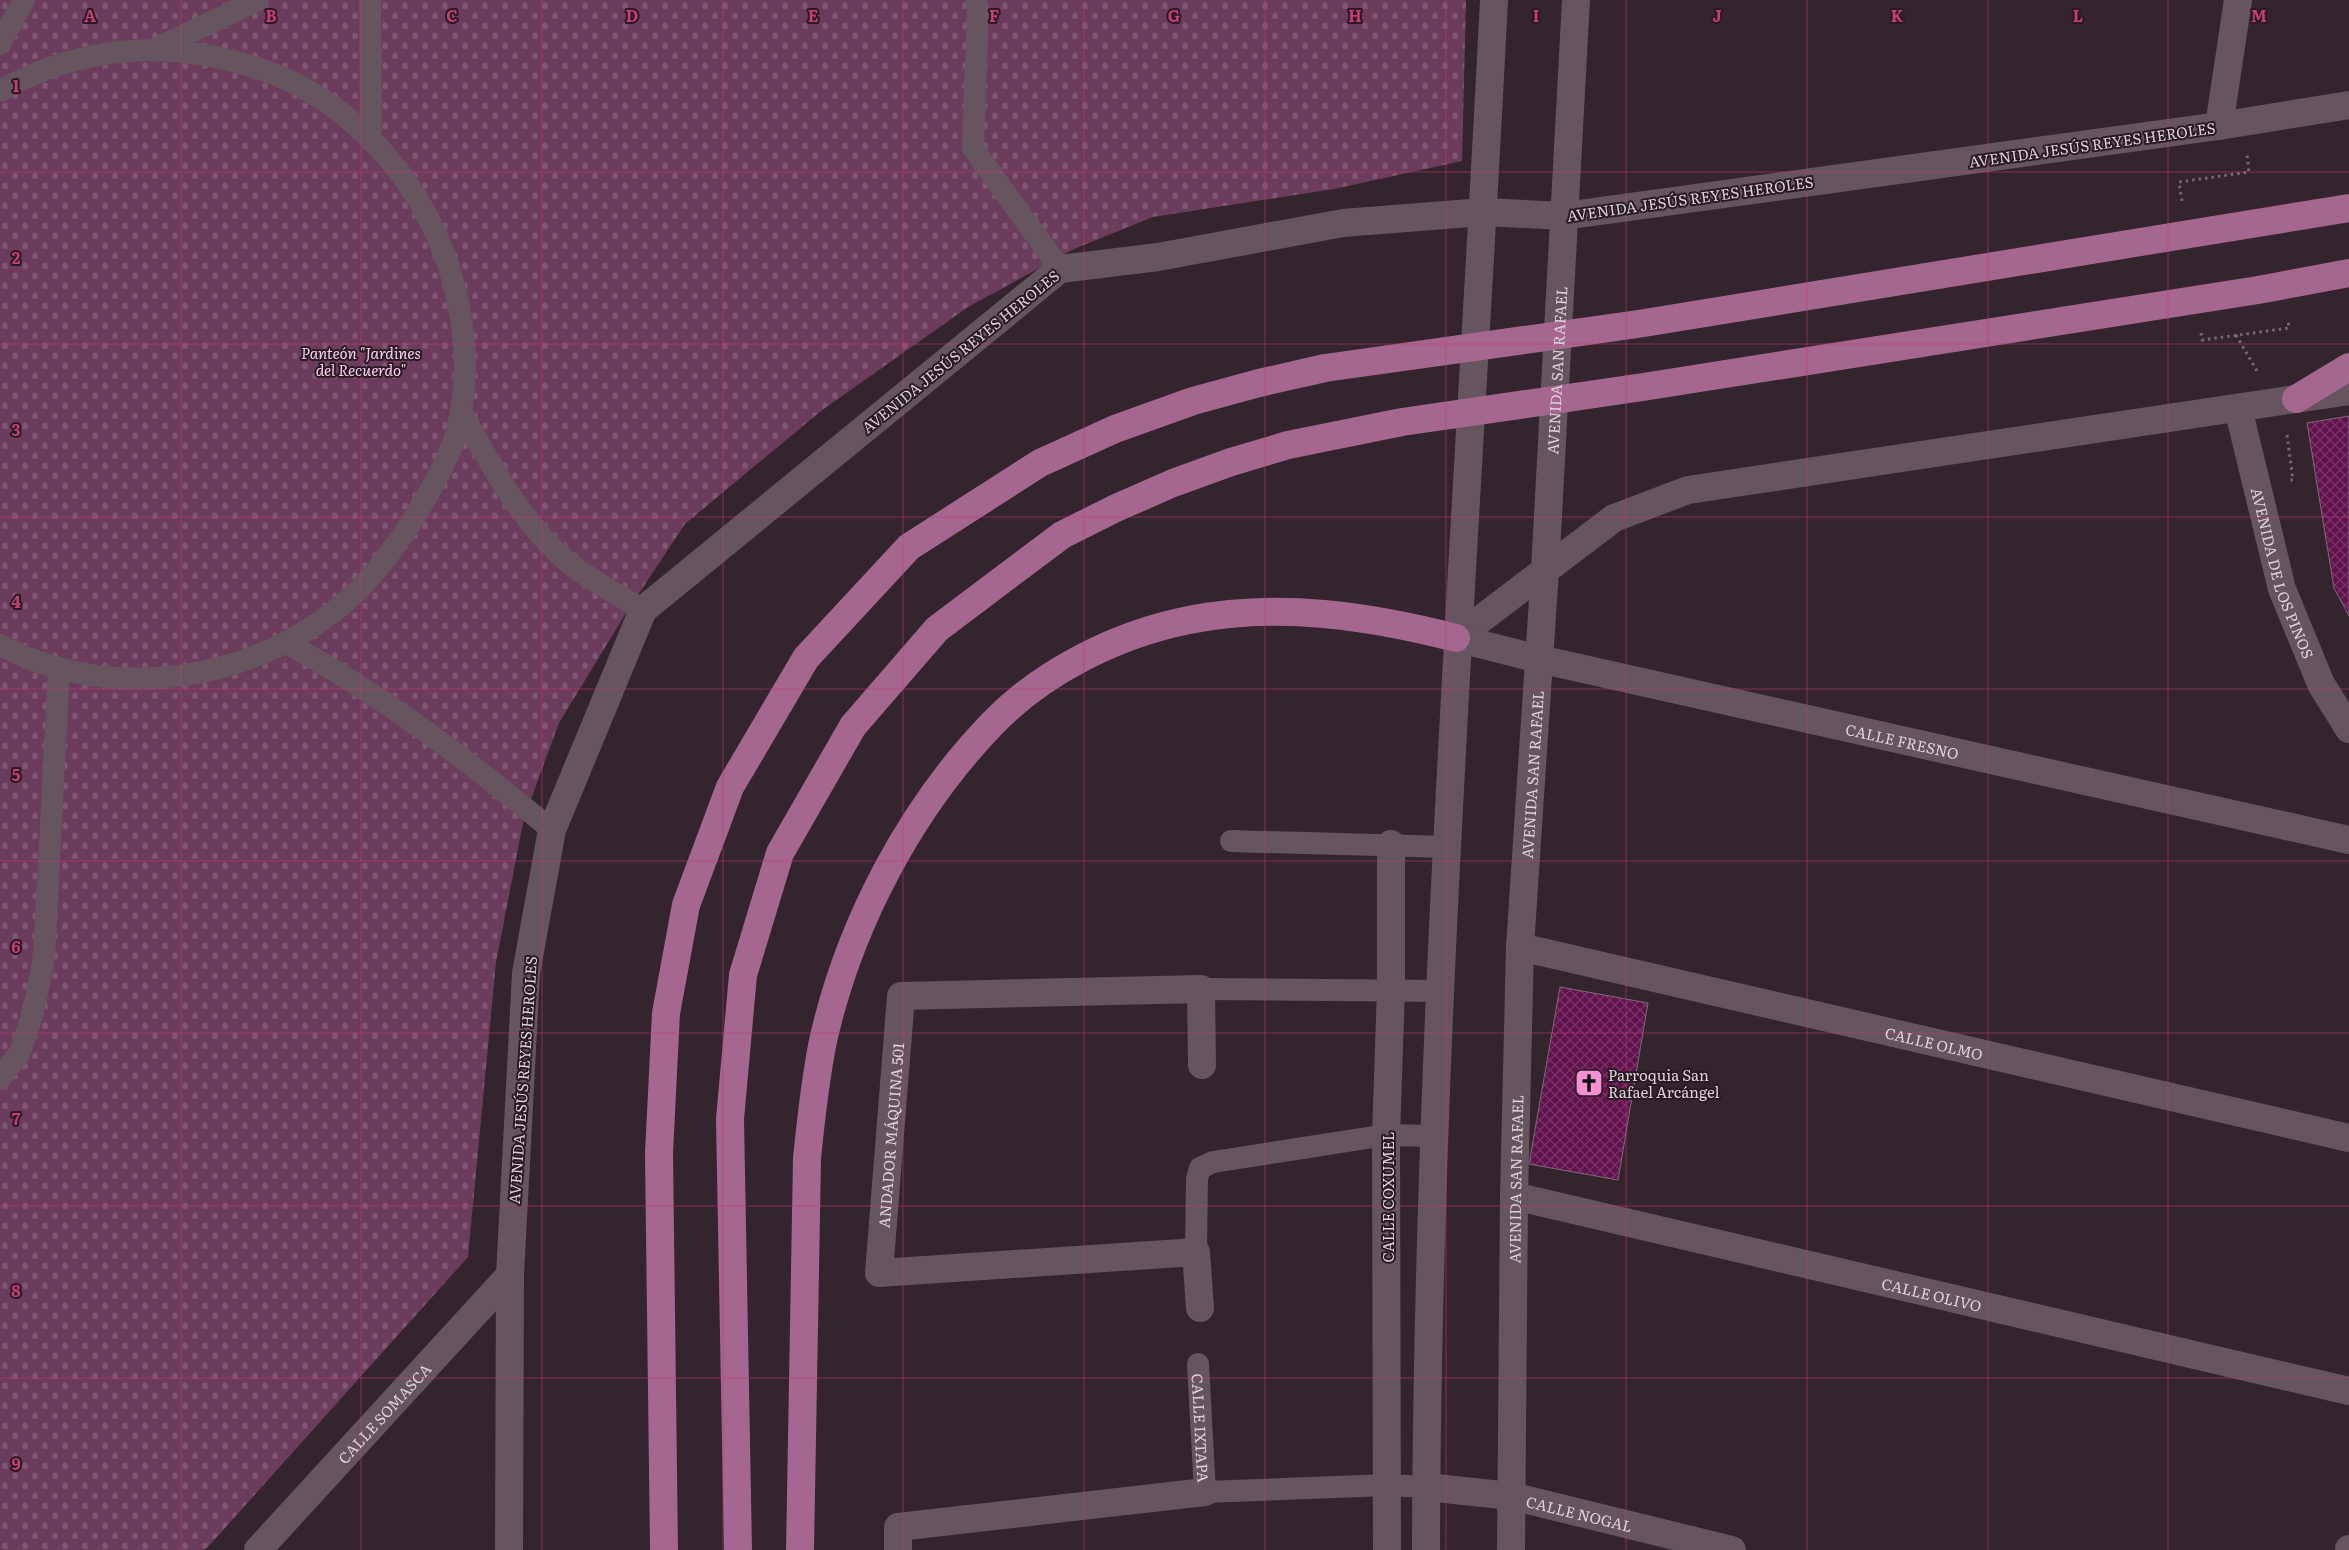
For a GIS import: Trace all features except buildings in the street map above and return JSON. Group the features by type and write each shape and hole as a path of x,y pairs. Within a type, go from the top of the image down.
{"highway":[{"path":"664,1550 659,1153 666,1012 686,905 730,787 806,658 909,547 1040,462 1123,426 1193,401 1259,383 1326,368 1638,324 2349,208"},
{"path":"738,1550 730,1119 744,975 780,853 853,726 937,629 1062,535 1116,508 1174,483 1231,462 1288,445 1402,422 1643,387 2258,290 2349,273"},
{"path":"2296,399 2349,367"},
{"path":"800,1550 807,1158 813,1099 824,1040 856,938 886,873 917,820 953,770 993,723 1030,691 1071,664 1114,643 1151,629 1229,614 1316,612 1410,626 1456,638"}],"street":[{"path":"1426,1550 1426,1487 1440,990 1456,638 1483,212 1494,0"},
{"name":"AVENIDA SAN RAFAEL","path":"1511,1550 1514,1196 1520,947 1545,570 1576,0"},
{"path":"2219,126 2238,0"},
{"name":"AVENIDA JESÚS REYES HEROLES","path":"509,1550 510,1275 526,973 552,830 643,610 1060,269 1158,257 1343,223 1483,212 1564,216 2219,126 2349,105"},
{"path":"1456,638 1614,518 1688,490 2349,391"},
{"name":"AVENIDA DE LOS PINOS","path":"2238,408 2282,589 2321,684 2349,729"},
{"name":"CALLE FRESNO","path":"1456,638 1539,659 2349,840"},
{"name":"CALLE COXUMEL","path":"1387,1550 1386,1135 1391,989 1390,844"},
{"name":"CALLE OLMO","path":"1520,947 2349,1138"},
{"path":"1201,989 1202,1065"},
{"name":"ANDADOR MÁQUINA 501","path":"1196,1252 878,1273 901,996 1201,989"},
{"name":"CALLE OLIVO","path":"1514,1196 2349,1392"},
{"path":"1196,1252 1200,1308"},
{"name":"CALLE SOMASCA","path":"258,1550 510,1275"},
{"name":"CALLE NOGAL","path":"1426,1487 1511,1496 1732,1550"},
{"path":"898,1538 1205,1492"}],"lane":[{"path":"0,44 24,0"},
{"path":"155,49 258,0"},
{"path":"370,0 371,139"},
{"path":"976,0 978,9 973,148 1060,269"},
{"path":"0,90 51,66 83,57 121,51 155,49 195,52 231,59 293,83 323,100 371,139 413,191 428,216 444,249 454,285 462,327 464,353 461,412 455,437 424,502 388,557 352,596 328,616 287,643 236,664 181,676 135,679 84,674 59,668 0,645"},
{"path":"461,412 491,464 547,542 577,569 643,610"},
{"path":"287,643 359,686 428,733 494,782 552,830"},
{"path":"0,1079 20,1052 33,1012 44,958 59,668"},
{"path":"1230,840 1448,847"},
{"path":"1201,989 1440,990"},
{"path":"1196,1252 1197,1179 1200,1168 1213,1162 1386,1135 1435,1136"},
{"name":"CALLE IXTAPA","path":"1198,1364 1205,1492"},
{"path":"1205,1492 1387,1485 1426,1487"}],"path":[{"path":"2179,182 2249,172"},
{"path":"2259,332 2289,328"},
{"path":"2236,335 2244,350"},
{"path":"2285,426 2293,480"}],"green space":[{"name":"Panteón \"Jardines del Recuerdo\"","path":"0,0 1466,0 1462,161 1334,189 1153,217 1074,249 968,307 821,411 685,524 626,613 559,723 524,818 496,962 468,1257 207,1548 202,1550 0,1550"}],"place":[{"name":"Parroquia San Rafael Arcángel","path":"1589,1083"}]}
